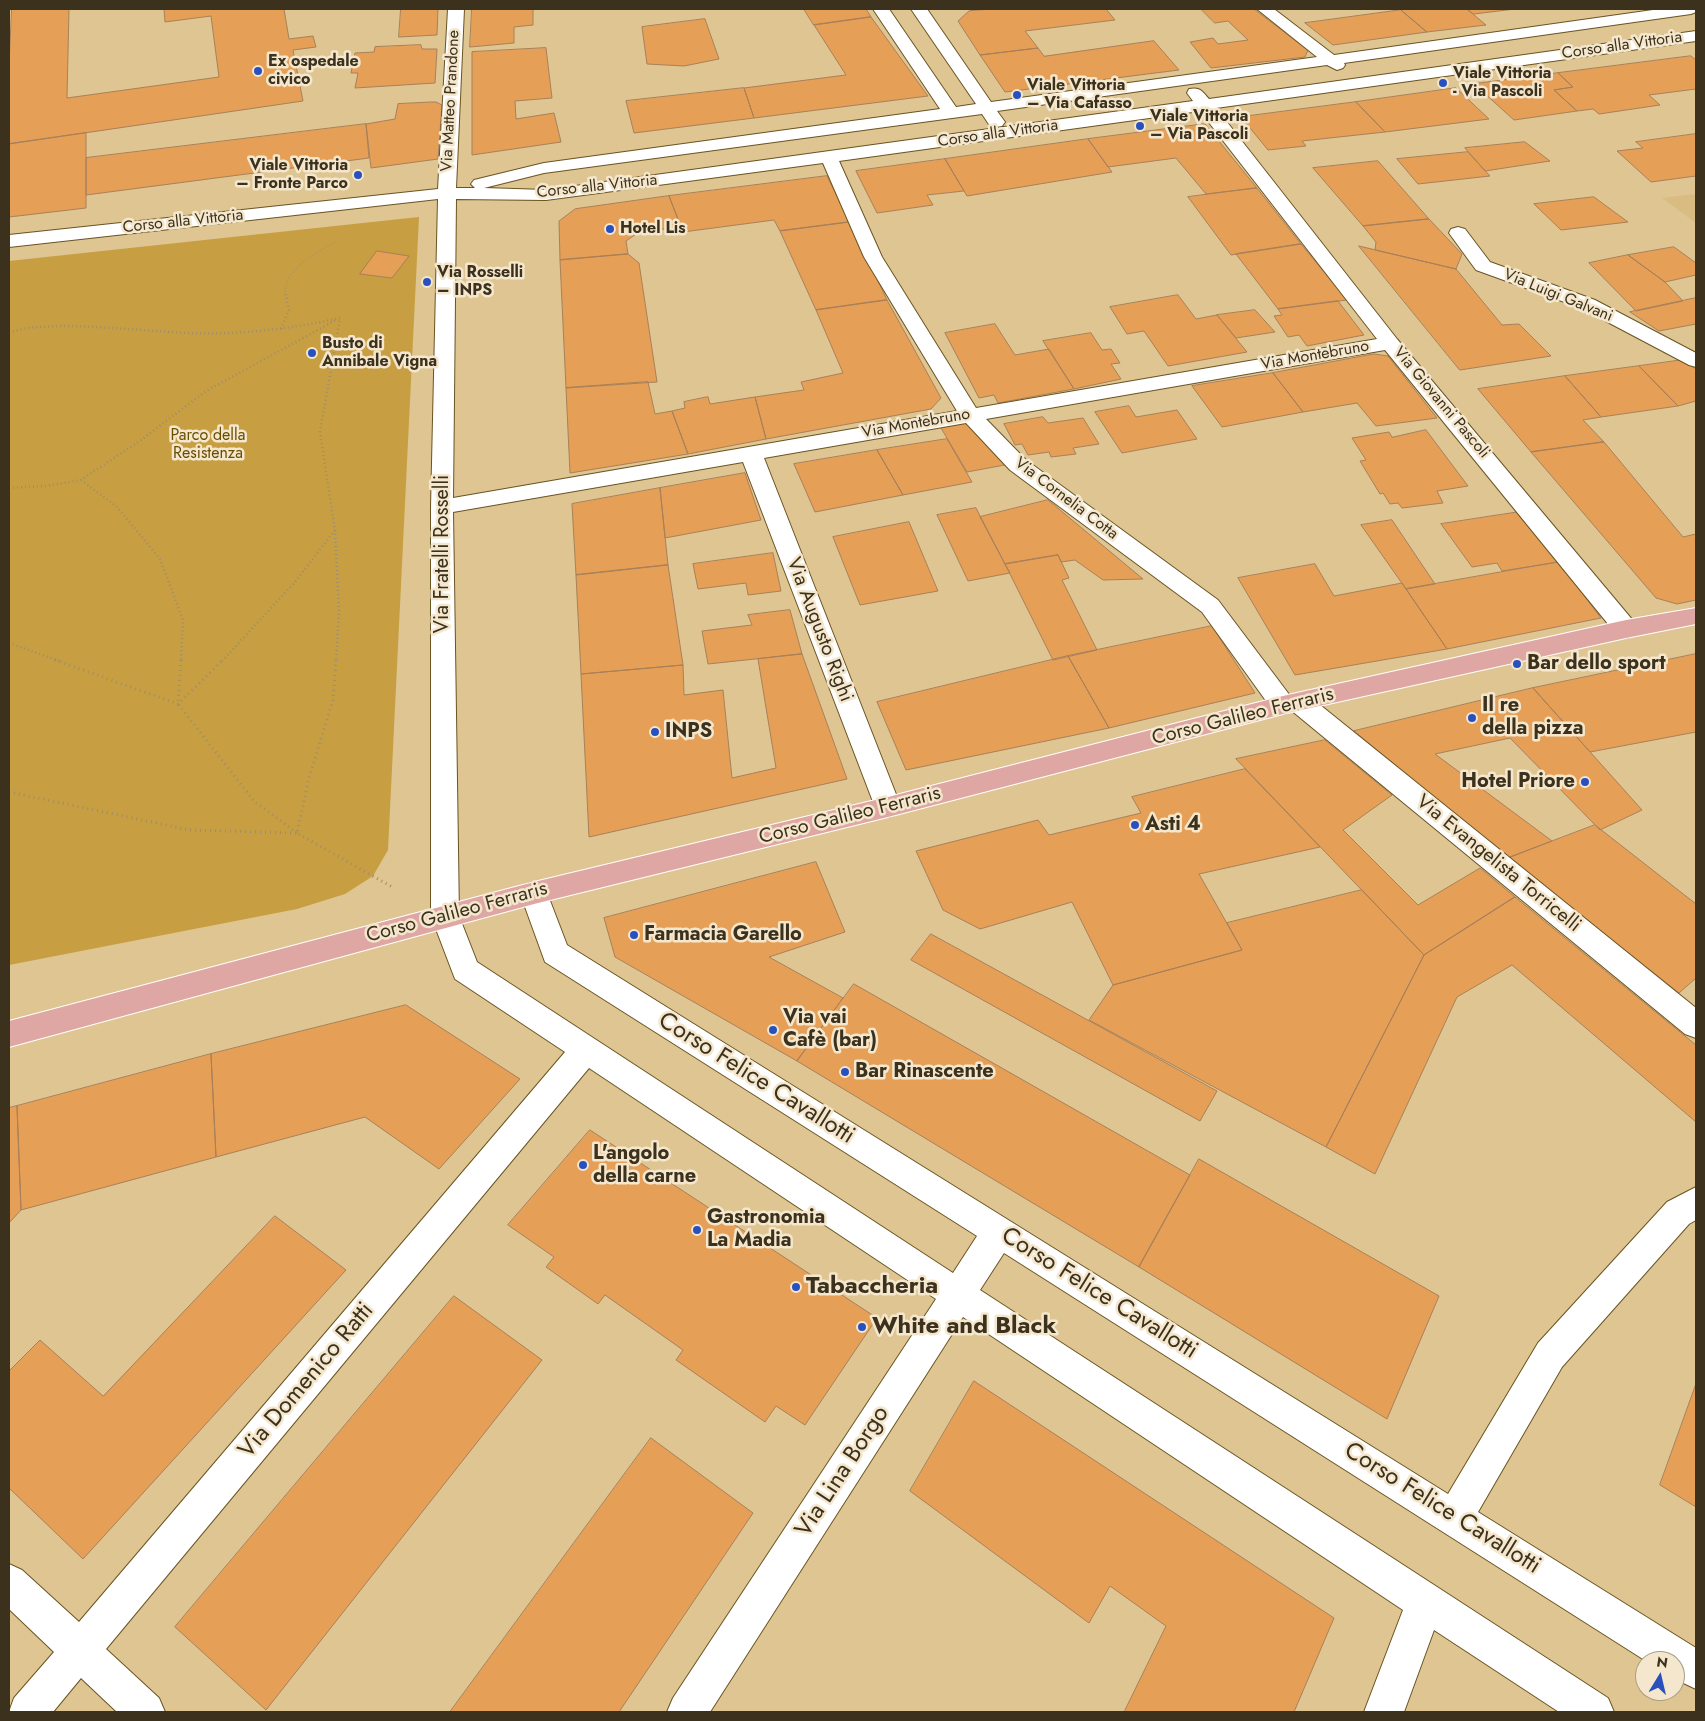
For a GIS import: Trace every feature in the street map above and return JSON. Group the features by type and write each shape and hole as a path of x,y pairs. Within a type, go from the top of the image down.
{"main road":[{"name":"Corso Galileo Ferraris","path":"9,1034 534,893 888,808 1291,704 1626,629 1696,616"}],"street":[{"name":"Via Matteo Prandone","path":"447,193 456,9"},
{"path":"881,9 952,114"},
{"path":"919,9 1004,133"},
{"path":"1265,9 1361,82"},
{"name":"Corso alla Vittoria","path":"447,193 544,168 952,114 1691,9"},
{"name":"Corso alla Vittoria","path":"9,241 447,193 546,195 1696,36"},
{"name":"Via Giovanni Pascoli","path":"1184,81 1390,343 1626,629"},
{"name":"Via Cornelia Cotta","path":"829,157 873,257 970,415 1018,465 1210,606 1291,704"},
{"name":"Via Fratelli Rosselli","path":"445,916 442,507 447,193"},
{"name":"Via Luigi Galvani","path":"1458,233 1484,266 1588,304 1696,361"},
{"name":"Via Montebruno","path":"442,507 1390,343"},
{"name":"Via Augusto Righi","path":"751,453 888,808"},
{"name":"Via Evangelista Torricelli","path":"1291,704 1696,1025"},
{"name":"Corso Felice Cavallotti","path":"534,893 555,953 1696,1670"},
{"path":"445,916 465,970 1425,1603 1594,1712"},
{"name":"Via Domenico Ratti","path":"28,1712 586,1050"},
{"path":"1454,1517 1550,1355 1678,1213 1696,1202"},
{"name":"Via Lina Borgo","path":"687,1712 999,1232"},
{"path":"9,1584 146,1712"},
{"path":"1384,1712 1425,1603"}],"path":[{"path":"281,329 289,313 285,286 290,274 298,266 337,240"},
{"path":"9,333 24,327 89,326 188,333 230,333 295,328 340,318"},
{"path":"9,488 46,486 81,480 141,440 206,391 340,318"},
{"path":"297,833 309,778 333,700 339,612 335,530 320,432 340,318"},
{"path":"81,480 117,507 160,559 182,620 178,704"},
{"path":"178,704 241,642 296,582 335,530"},
{"path":"9,642 178,704 254,801 297,833 445,916"},
{"path":"9,792 190,830 297,833"}],"shaded area":[{"path":"1696,194 1696,223 1662,198"}],"green space":[{"name":"Parco della Resistenza","path":"419,217 388,850 373,876 345,894 297,909 9,965 9,261"}],"building":[{"name":"Ex ospedale civico","path":"12,9 69,9 67,98 219,77 211,16 165,22 164,9 284,9 289,39 313,36 316,47 293,50 303,101 9,144 9,65"},
{"path":"401,9 438,9 437,35 399,37"},
{"path":"472,9 533,9 533,25 514,27 514,43 470,47"},
{"path":"804,9 866,9 871,17 814,25"},
{"path":"992,9 1106,9 1115,20 1025,31 1038,48 980,55 958,21 969,11"},
{"path":"1201,9 1254,9 1308,50 1305,57 1211,68 1190,42 1213,38 1218,44 1248,40 1228,21 1215,23"},
{"path":"1400,9 1467,9 1486,25 1427,32"},
{"path":"1467,9 1515,9 1474,14"},
{"path":"1401,10 1427,32 1333,45 1305,23"},
{"path":"871,17 928,96 754,118 744,88 846,75 814,25"},
{"path":"705,19 719,59 684,66 647,64 642,27"},
{"path":"1154,41 1179,70 1005,92 980,55 1038,48 1044,56"},
{"path":"421,45 422,49 437,49 435,83 355,88 358,73 351,73 355,53 374,52 375,47"},
{"path":"546,48 552,98 515,101 516,119 554,113 561,142 472,155 472,52"},
{"path":"1691,56 1696,60 1696,89 1649,95 1660,105 1599,114 1593,109 1577,111 1554,90 1573,87 1558,73"},
{"path":"1558,73 1573,87 1554,90 1577,111 1514,120 1474,84"},
{"path":"744,88 754,118 634,133 626,101"},
{"path":"1456,88 1489,119 1385,132 1356,102"},
{"path":"436,102 442,105 438,159 371,168 366,124 395,119 398,104"},
{"path":"1356,102 1385,132 1302,141 1306,146 1268,150 1241,117"},
{"path":"366,124 369,158 86,195 86,158"},
{"path":"1205,124 1257,188 1206,194 1176,158 1108,167 1088,139"},
{"path":"86,133 86,208 9,217 9,144"},
{"path":"1696,134 1696,176 1651,182 1617,151 1643,148 1636,142"},
{"path":"1088,139 1112,172 967,196 945,159"},
{"path":"1525,142 1550,161 1485,171 1465,148"},
{"path":"1468,152 1490,176 1418,184 1397,159"},
{"path":"945,159 964,191 927,195 933,205 877,213 856,171"},
{"path":"1378,161 1429,219 1363,226 1313,168"},
{"path":"827,176 850,222 780,231 774,220 683,232 669,196"},
{"path":"1257,188 1301,244 1231,255 1188,197"},
{"name":"Hotel Lis","path":"669,196 681,227 639,232 626,241 628,254 560,260 559,221 575,209"},
{"path":"1594,197 1628,222 1561,230 1534,204"},
{"path":"1429,219 1462,254 1456,269 1375,250 1376,242 1363,226"},
{"path":"850,222 887,300 816,310 780,231"},
{"path":"1301,244 1347,300 1278,309 1236,254"},
{"path":"1359,246 1456,269 1502,325 1519,324 1551,356 1460,370"},
{"path":"1674,247 1696,263 1696,275 1665,282 1628,255"},
{"path":"377,251 409,256 392,278 360,274"},
{"path":"628,254 639,263 657,382 566,388 560,260"},
{"path":"1628,255 1665,282 1683,301 1636,311 1589,263"},
{"path":"1178,295 1196,319 1217,315 1247,352 1168,366 1144,331 1127,334 1110,307"},
{"path":"1696,298 1696,324 1659,331 1630,312"},
{"path":"887,300 941,398 931,409 766,439 755,397 804,390 801,382 843,373 816,310"},
{"path":"1338,301 1364,335 1307,346 1299,335 1288,337 1274,316 1282,315 1278,309"},
{"path":"1255,310 1275,332 1236,338 1217,315"},
{"path":"995,324 1015,355 1049,349 1074,389 998,403 994,395 979,398 945,333"},
{"path":"1091,333 1102,350 1111,349 1120,363 1111,364 1121,379 1074,389 1043,341"},
{"path":"1374,354 1388,356 1437,418 1376,426 1357,403 1303,412 1273,373"},
{"path":"1682,360 1696,369 1696,401 1678,406 1639,366"},
{"path":"1639,366 1678,406 1601,417 1565,376"},
{"path":"1273,373 1303,412 1222,427 1192,386"},
{"path":"1565,376 1601,417 1583,420 1604,442 1531,452 1478,389"},
{"path":"648,382 655,414 672,411 688,454 570,473 566,388"},
{"path":"708,397 710,404 755,397 766,439 688,454 672,411 685,408 684,402"},
{"path":"1129,406 1136,417 1177,410 1197,439 1122,453 1095,412"},
{"path":"1043,417 1048,423 1083,418 1099,444 1073,448 1076,454 1051,457 1049,452 1028,455 1022,444 1015,445 1004,424"},
{"path":"965,423 1010,464 967,472 941,428"},
{"path":"1426,430 1468,486 1437,491 1443,503 1402,508 1398,503 1390,504 1383,493 1380,494 1360,461 1366,460 1352,438 1389,432 1392,437"},
{"path":"947,439 972,482 903,495 877,450"},
{"path":"1604,442 1683,537 1696,534 1696,600 1677,604 1656,598 1531,452"},
{"path":"877,450 903,495 815,512 794,464"},
{"path":"745,473 761,520 665,538 660,488"},
{"path":"660,488 668,565 576,575 572,504"},
{"path":"1048,500 1143,579 1103,580 1075,560 1061,562 1058,555 1005,564 980,517"},
{"path":"976,508 1010,573 968,581 937,515"},
{"path":"1519,512 1559,562 1502,571 1497,563 1472,567 1441,524"},
{"path":"1392,520 1435,584 1406,589 1361,525"},
{"path":"909,522 938,591 860,605 833,537"},
{"path":"773,553 781,591 748,595 746,583 698,589 693,564"},
{"path":"1058,555 1069,578 1062,580 1097,650 1053,660 1005,564"},
{"path":"1559,562 1601,618 1447,649 1406,589"},
{"path":"1315,564 1334,596 1402,583 1447,649 1295,675 1238,578"},
{"path":"668,565 683,665 581,674 576,575"},
{"path":"790,610 802,654 708,664 702,631 752,625 748,615"},
{"path":"1212,626 1255,693 1109,728 1068,656"},
{"name":"INPS","path":"802,654 847,779 589,837 581,674 683,665 684,695 723,690 732,778 776,768 758,659"},
{"path":"1696,654 1696,732 1590,752 1533,688"},
{"path":"1068,656 1109,728 906,770 877,702"},
{"name":"Hotel Priore","path":"1533,688 1642,810 1600,830 1510,738 1435,754 1552,841 1508,858 1354,731"},
{"path":"1325,740 1392,795 1343,830 1418,905 1480,868 1515,897 1424,955 1236,759"},
{"path":"1245,769 1320,847 1199,874 1242,950 1113,985 1072,902 980,929 943,910 916,851 1038,820 1049,835 1141,813 1132,797"},
{"path":"1595,825 1696,904 1696,978 1679,993 1508,858"},
{"path":"816,862 845,932 769,957 843,998 797,1061 615,957 604,918"},
{"path":"1362,890 1424,955 1326,1147 1089,1020 1113,985 1242,950 1227,923"},
{"path":"1515,897 1696,1045 1696,1122 1512,965 1457,997 1375,1174 1326,1147 1424,955"},
{"path":"931,934 1217,1091 1200,1121 911,960"},
{"path":"854,984 1190,1175 1139,1267 797,1061"},
{"path":"406,1005 520,1079 439,1169 365,1117 216,1157 211,1054"},
{"path":"211,1054 216,1157 21,1210 17,1106"},
{"path":"17,1106 21,1210 9,1223 9,1108"},
{"path":"590,1130 877,1318 805,1425 776,1406 765,1422 676,1360 683,1350 605,1295 598,1304 546,1267 554,1257 508,1225"},
{"path":"1199,1159 1439,1296 1387,1419 1139,1267"},
{"path":"275,1216 346,1270 83,1559 9,1488 9,1371 40,1340 103,1396"},
{"path":"454,1296 542,1360 266,1710 175,1627"},
{"path":"974,1381 1334,1618 1294,1712 1124,1712 1166,1626 1110,1586 1089,1623 910,1491"},
{"path":"1696,1384 1696,1507 1660,1485"},
{"path":"651,1438 753,1513 619,1712 450,1712"}],"place":[{"name":"Ex ospedale civico","path":"258,71"},
{"name":"Viale Vittoria - Via Pascoli","path":"1443,83"},
{"name":"Viale Vittoria – Via Cafasso","path":"1017,95"},
{"name":"Viale Vittoria – Via Pascoli","path":"1140,126"},
{"name":"Viale Vittoria – Fronte Parco","path":"358,175"},
{"name":"Hotel Lis","path":"610,229"},
{"name":"Via Rosselli – INPS","path":"427,282"},
{"name":"Busto di Annibale Vigna","path":"312,353"},
{"name":"Bar dello sport","path":"1517,664"},
{"name":"Il re della pizza","path":"1472,718"},
{"name":"INPS","path":"655,732"},
{"name":"Hotel Priore","path":"1585,782"},
{"name":"Asti 4","path":"1135,825"},
{"name":"Farmacia Garello","path":"634,935"},
{"name":"Via vai Cafè (bar)","path":"773,1030"},
{"name":"Bar Rinascente","path":"845,1072"},
{"name":"L'angolo della carne","path":"583,1165"},
{"name":"Gastronomia La Madia","path":"697,1230"},
{"name":"Tabaccheria","path":"796,1287"},
{"name":"White and Black","path":"862,1327"}]}
